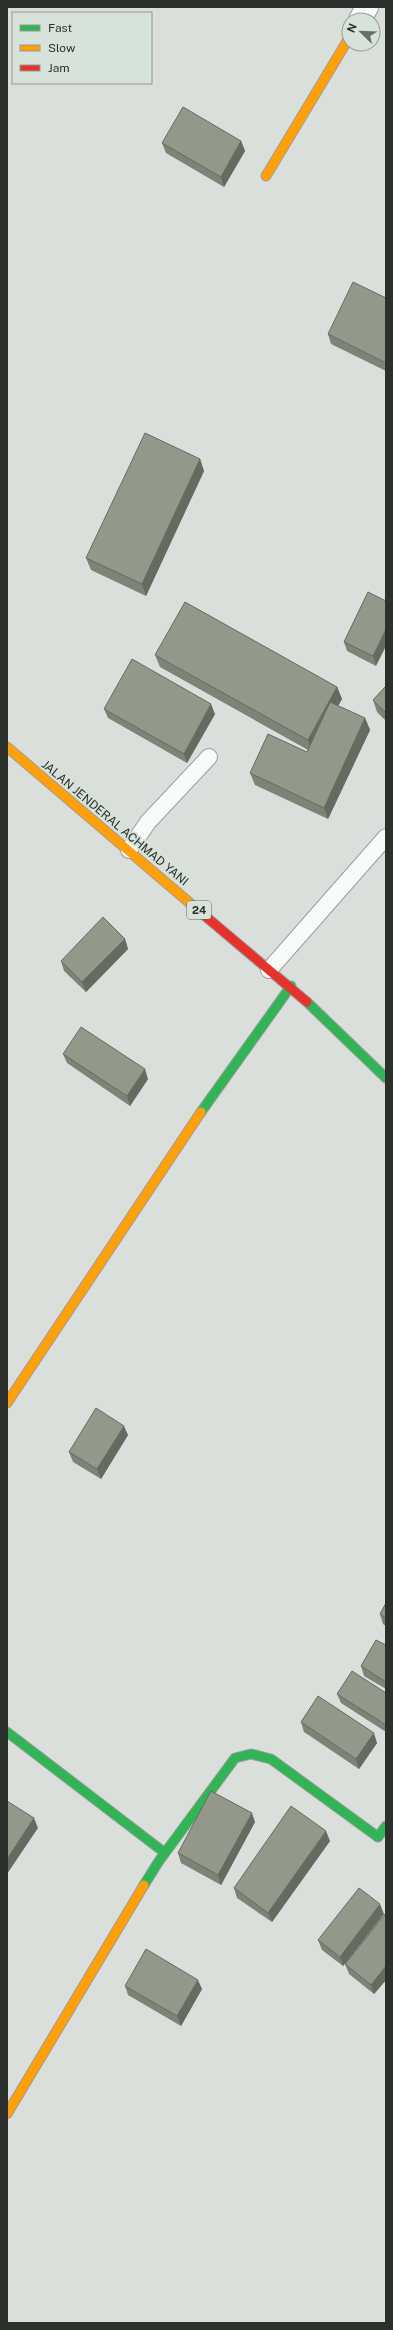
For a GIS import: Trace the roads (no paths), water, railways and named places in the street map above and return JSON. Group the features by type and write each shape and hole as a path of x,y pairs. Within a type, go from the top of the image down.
{"main road":[{"path":"266,176 341,51"},
{"name":"JALAN JENDERAL ACHMAD YANI","path":"7,747 269,970 291,986 386,1078"},
{"path":"7,1403 195,1120 291,986"},
{"path":"7,1732 165,1853"},
{"path":"7,2114 165,1853 235,1758 251,1754 271,1759 383,1836"}],"lane":[{"path":"129,850 148,822 209,757"},
{"path":"269,970 386,837"}]}
